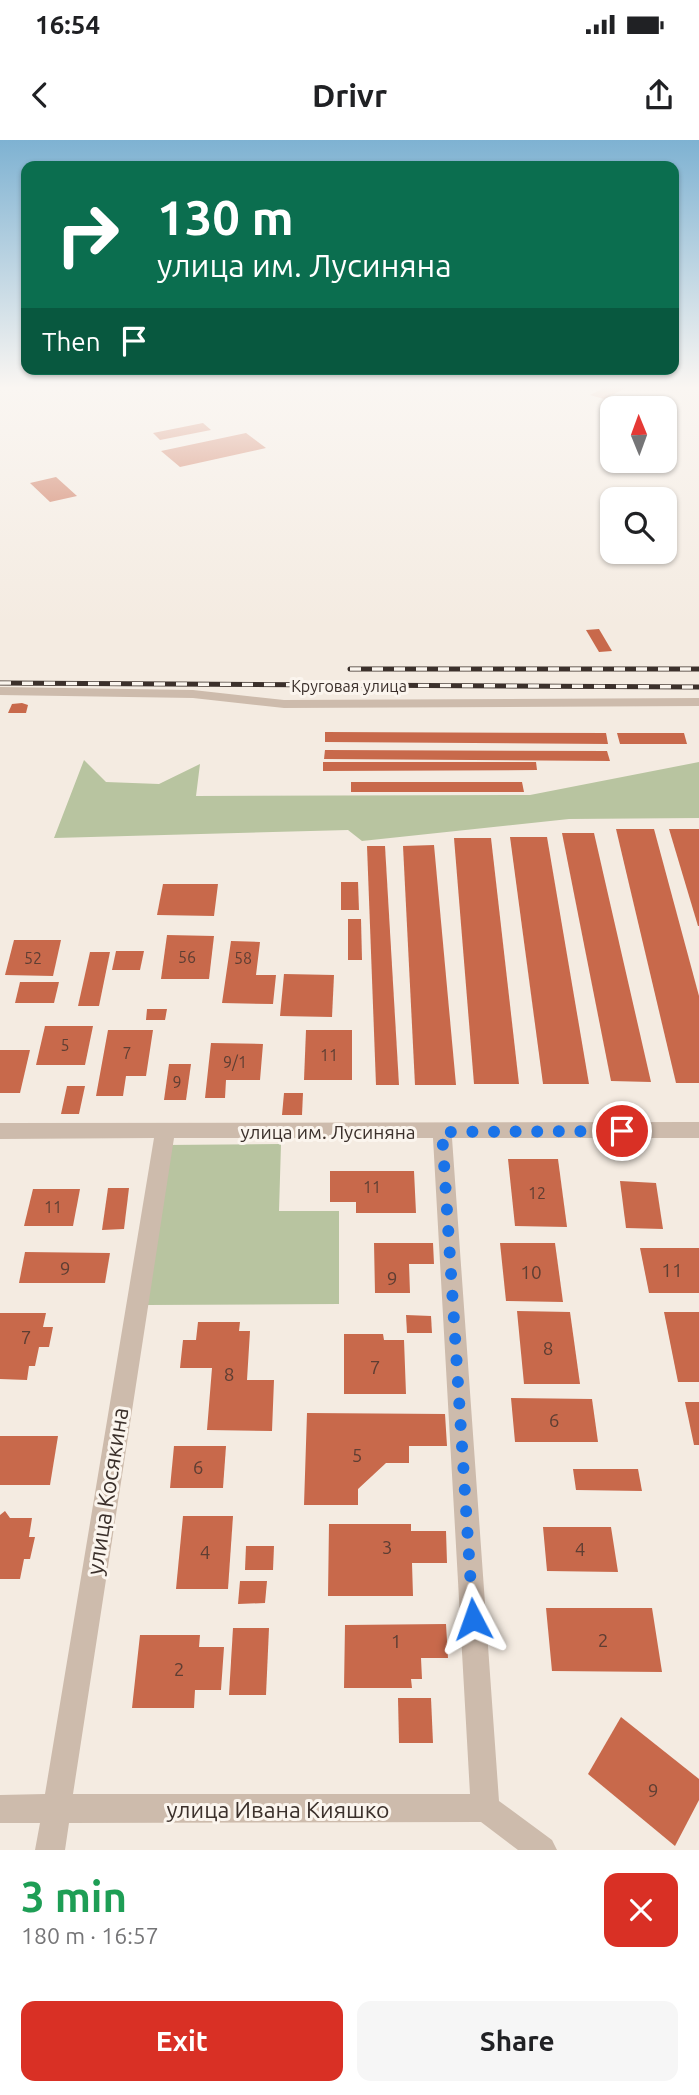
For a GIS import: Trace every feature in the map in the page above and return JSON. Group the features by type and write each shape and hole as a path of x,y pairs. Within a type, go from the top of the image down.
{"street":[{"name":"Круговая улица","path":"0,691 193,694 284,704 699,702"},
{"name":"улица им. Лусиняна","path":"0,1131 164,1133 699,1130"},
{"path":"442,1132 485,1808 542,1850"},
{"name":"улица Косякина","path":"50,1850 164,1133"},
{"name":"улица Ивана Кияшко","path":"0,1809 56,1811 485,1808"}],"green space":[{"path":"84,760 106,782 159,784 200,764 196,796 530,795 699,762 699,818 569,819 362,841 348,830 54,838"},
{"path":"281,1144 279,1211 339,1211 339,1304 146,1305 165,1145"}],"building":[{"path":"56,477 77,496 50,502 30,483"},
{"path":"599,629 612,651 599,652 586,630"},
{"path":"12,704 28,705 26,713 8,713"},
{"path":"325,732 606,733 608,744 325,742"},
{"path":"617,733 684,733 687,744 620,744"},
{"path":"325,750 607,751 610,761 324,759"},
{"path":"323,762 536,762 537,770 323,771"},
{"path":"351,782 522,782 524,792 351,792"},
{"path":"616,829 654,829 699,996 699,1083 676,1083"},
{"path":"669,829 699,829 699,926 698,926"},
{"path":"562,833 594,833 651,1082 611,1081"},
{"path":"510,837 547,837 589,1084 543,1084"},
{"path":"454,838 491,838 519,1084 474,1084"},
{"path":"434,845 456,1085 415,1085 403,846"},
{"path":"367,846 385,846 399,1085 376,1085"},
{"path":"341,882 358,882 359,910 341,910"},
{"path":"163,884 218,884 214,916 157,915"},
{"path":"348,919 361,919 362,960 348,960"},
{"path":"167,935 214,936 209,979 161,979"},
{"path":"14,940 61,940 53,976 5,975"},
{"path":"231,941 260,942 256,975 276,975 273,1004 222,1003"},
{"path":"116,951 144,951 140,970 112,970"},
{"path":"90,952 110,952 99,1006 78,1006"},
{"path":"284,974 334,975 332,1017 280,1016"},
{"path":"20,982 59,982 54,1003 15,1003"},
{"path":"147,1009 167,1009 165,1020 146,1020"},
{"path":"45,1026 93,1026 85,1065 36,1065"},
{"path":"108,1030 153,1030 146,1076 126,1076 123,1096 96,1096"},
{"path":"306,1030 352,1030 352,1080 304,1080"},
{"path":"211,1043 263,1044 260,1080 226,1080 225,1098 205,1098"},
{"path":"0,1050 30,1050 20,1093 0,1093"},
{"path":"169,1064 191,1064 186,1100 164,1100"},
{"path":"67,1086 85,1086 79,1114 61,1114"},
{"path":"284,1093 303,1093 302,1115 282,1115"},
{"path":"508,1159 558,1159 567,1227 515,1226"},
{"path":"330,1171 414,1171 416,1213 356,1213 356,1202 330,1202"},
{"path":"620,1181 656,1183 663,1229 626,1228"},
{"path":"108,1188 129,1188 124,1229 102,1230"},
{"path":"33,1189 80,1189 73,1226 24,1226"},
{"path":"374,1243 433,1243 434,1264 409,1264 410,1293 375,1293"},
{"path":"500,1243 555,1243 563,1302 506,1301"},
{"path":"640,1248 699,1248 699,1293 649,1293"},
{"path":"25,1252 110,1253 105,1283 19,1283"},
{"path":"517,1311 570,1312 580,1384 524,1384"},
{"path":"664,1312 699,1312 699,1382 678,1382"},
{"path":"0,1313 46,1313 43,1327 53,1327 49,1347 39,1347 35,1366 29,1366 27,1380 0,1379"},
{"path":"406,1315 431,1316 432,1333 407,1333"},
{"path":"198,1322 240,1322 239,1331 250,1331 247,1380 274,1380 272,1431 207,1430 212,1368 180,1368 183,1340 196,1340"},
{"path":"344,1334 383,1334 384,1340 404,1340 406,1394 344,1394"},
{"path":"511,1398 592,1399 598,1442 515,1442"},
{"path":"685,1402 699,1402 699,1445 694,1445"},
{"path":"307,1413 445,1414 447,1446 409,1446 409,1463 386,1463 358,1489 358,1505 304,1505"},
{"path":"0,1436 58,1436 50,1485 0,1485"},
{"path":"174,1446 226,1446 223,1488 170,1488"},
{"path":"573,1469 638,1469 642,1491 576,1490"},
{"path":"5,1511 10,1518 32,1518 29,1537 35,1537 30,1559 24,1559 20,1579 0,1579 0,1515"},
{"path":"183,1516 233,1516 228,1589 176,1589"},
{"path":"329,1524 411,1524 411,1531 446,1531 447,1563 412,1563 413,1596 328,1596"},
{"path":"543,1527 611,1527 618,1572 547,1571"},
{"path":"246,1546 274,1546 273,1570 245,1570"},
{"path":"240,1581 267,1581 265,1603 238,1604"},
{"path":"546,1608 652,1608 662,1672 552,1671"},
{"path":"446,1624 448,1658 421,1658 422,1679 411,1679 412,1688 344,1688 345,1625"},
{"path":"233,1628 269,1628 266,1695 229,1695"},
{"path":"140,1635 200,1635 199,1647 224,1647 221,1690 195,1690 194,1708 132,1708"},
{"path":"398,1698 431,1698 433,1743 399,1743"},
{"path":"621,1717 699,1779 699,1800 675,1846 588,1774"}],"railway":[{"path":"350,669 699,669"},
{"path":"0,683 699,687"}],"route":[{"path":"473,1619 442,1132 622,1131"}]}
